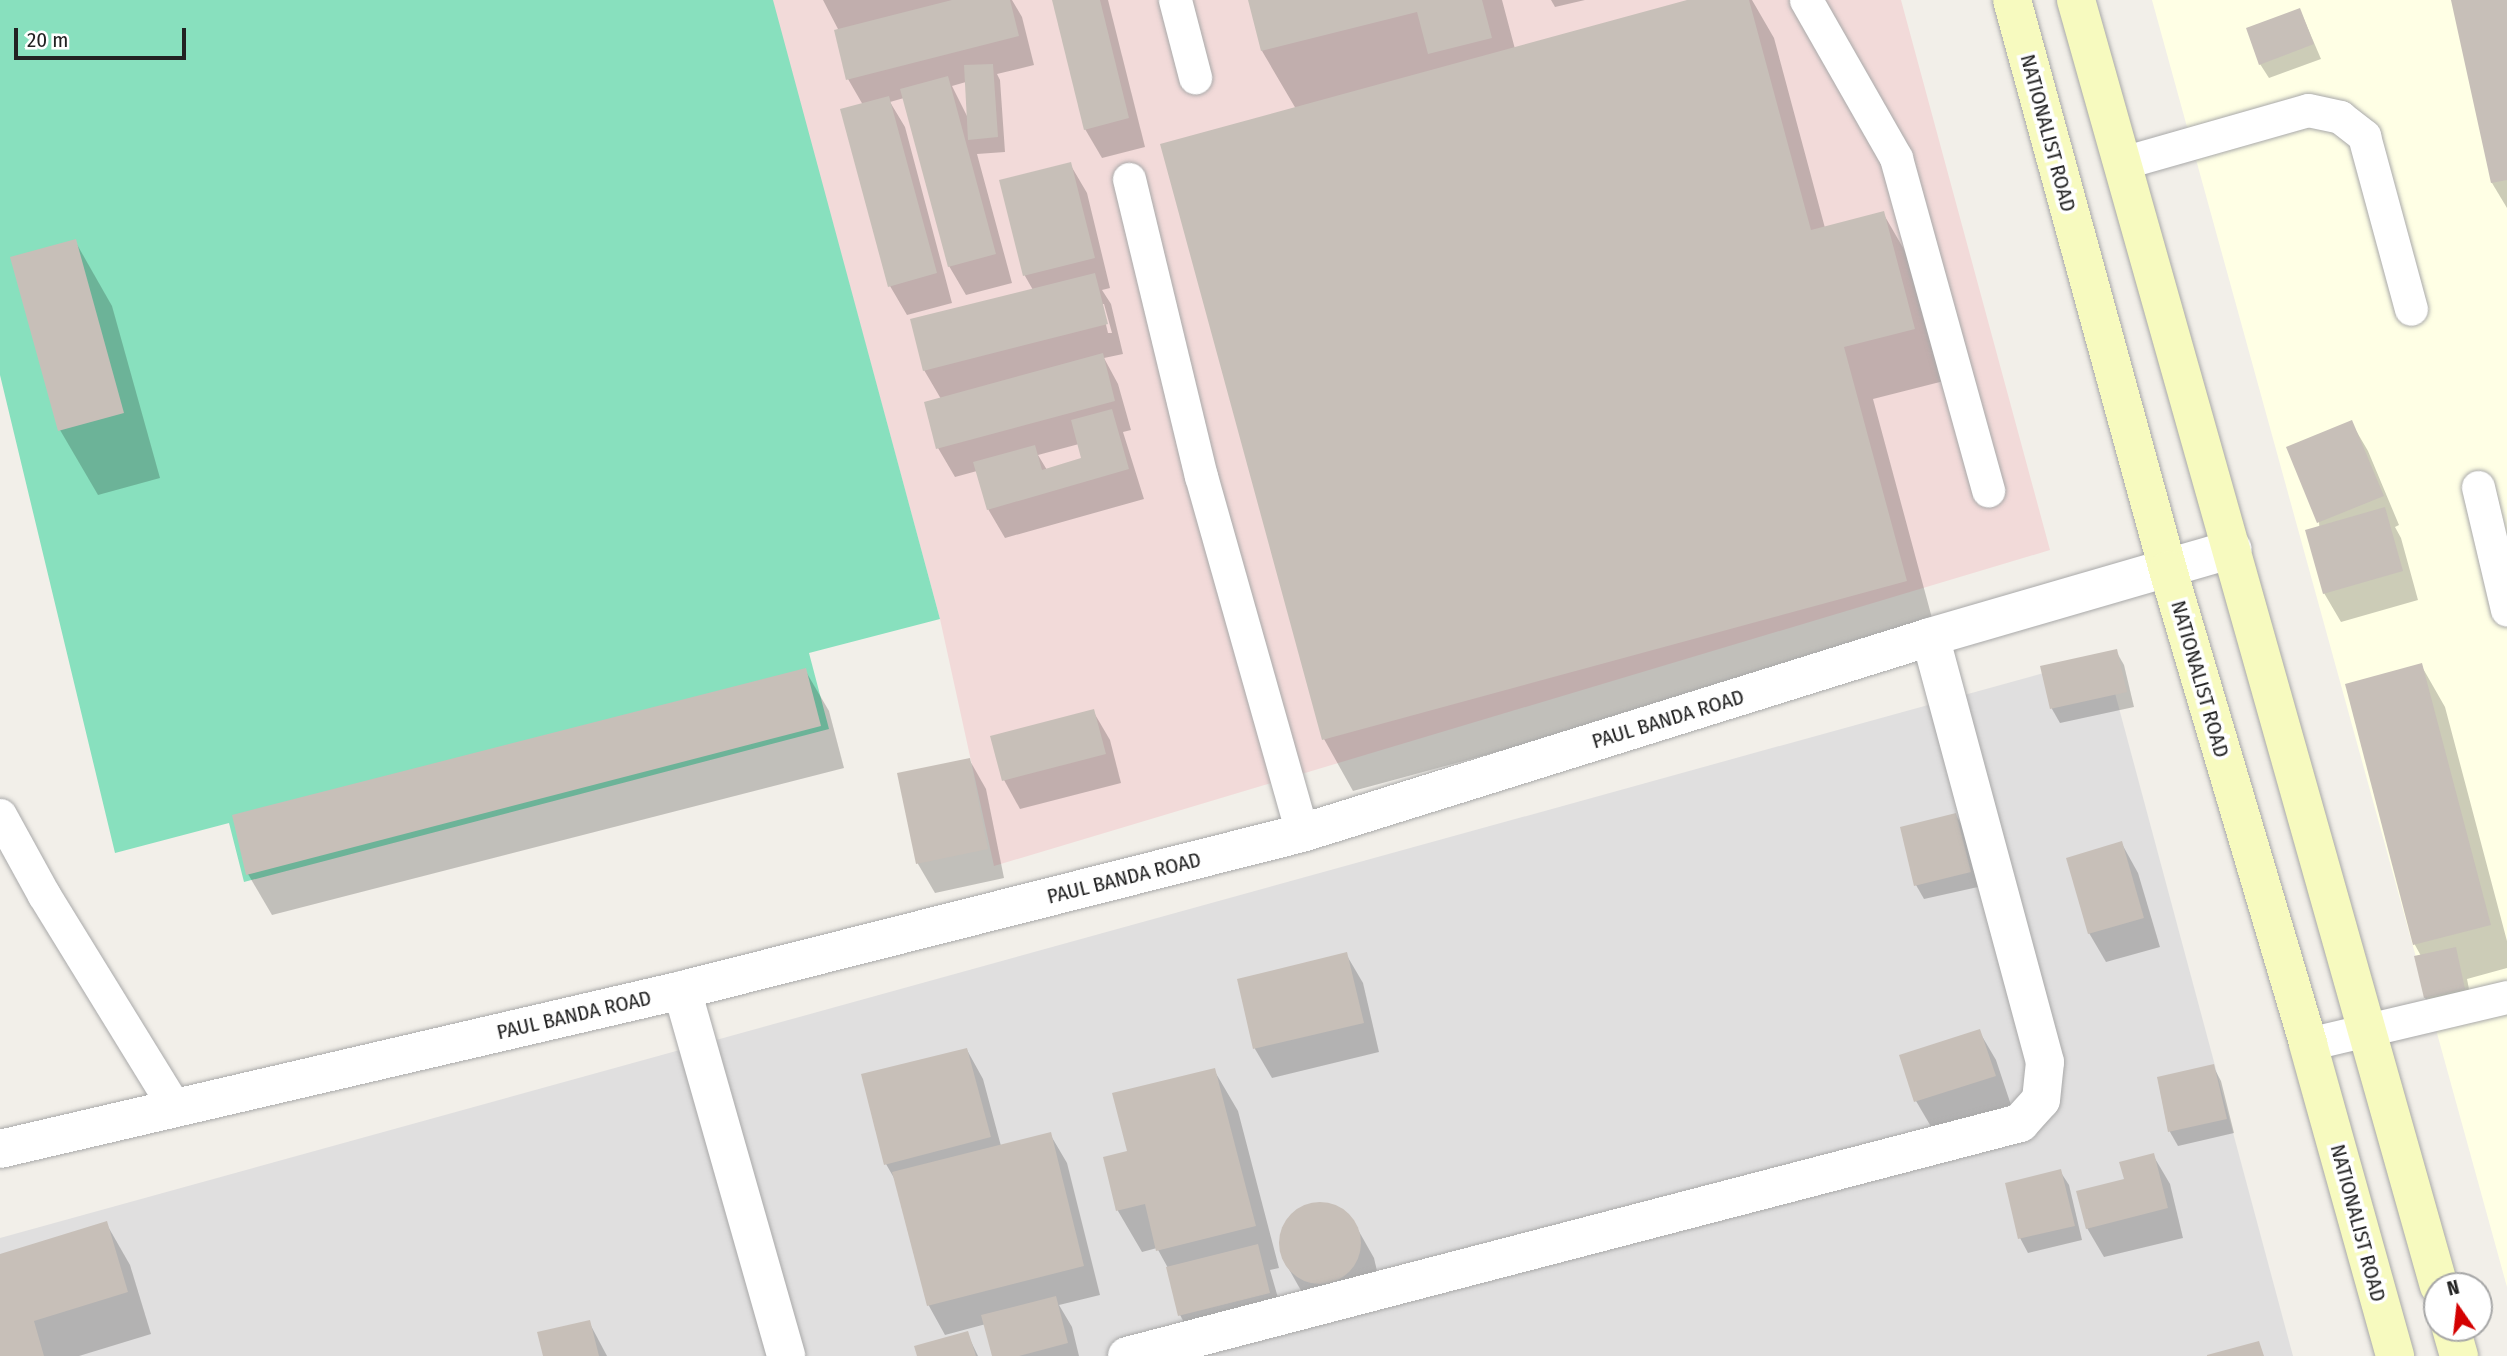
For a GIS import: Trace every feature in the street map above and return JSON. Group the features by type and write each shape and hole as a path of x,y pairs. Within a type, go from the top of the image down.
{"main road":[{"name":"NATIONALIST ROAD","path":"2011,0 2168,570 2308,1044 2395,1356"},
{"path":"2076,0 2435,1272"}],"street":[{"name":"PAUL BANDA ROAD","path":"0,1149 682,990 1301,833 1930,637 2168,570 2232,549"},
{"path":"1127,1356 2020,1124 2042,1101 2045,1062 1930,637"},
{"path":"682,990 786,1356"}],"lane":[{"path":"1175,0 1195,77"},
{"path":"1806,0 1896,158 1988,490"},
{"path":"2122,163 2308,110 2340,117 2364,136 2412,309"},
{"path":"1129,179 1201,476 1301,833"},
{"path":"2478,487 2507,610"},
{"path":"0,815 44,895 175,1108"},
{"path":"2308,1044 2366,1028 2507,997"}],"shaded area":[{"path":"772,0 1901,0 2050,550 994,866 940,619"},
{"path":"2152,0 2507,0 2507,1287"},
{"path":"2105,656 2293,1356 0,1356 0,1238"}],"green space":[{"path":"0,0 773,0 940,619 809,653 829,729 244,882 229,823 115,853 0,375"}],"building":[{"path":"952,0 1010,0 1019,36 846,80 834,30"},
{"path":"1052,0 1100,0 1129,118 1084,130"},
{"path":"1248,0 1482,0 1492,38 1428,54 1417,12 1261,51"},
{"path":"1687,0 1749,0 1811,230 1884,211 1915,329 1844,347 1907,581 1322,740 1160,144"},
{"path":"2451,0 2507,0 2507,180 2491,183"},
{"path":"2300,8 2314,44 2259,65 2246,28"},
{"path":"993,64 998,137 968,140 964,65"},
{"path":"948,76 996,254 948,267 900,89"},
{"path":"889,96 937,273 888,287 840,109"},
{"path":"1071,162 1095,258 1023,276 999,180"},
{"path":"76,239 124,413 58,431 10,257"},
{"path":"1095,273 1108,324 923,371 910,319"},
{"path":"1103,353 1115,401 936,449 924,402"},
{"path":"1112,409 1129,469 987,510 973,462 1035,445 1042,470 1081,458 1071,420"},
{"path":"2352,420 2384,496 2317,523 2286,447"},
{"path":"2385,507 2403,571 2323,594 2305,530"},
{"path":"2117,649 2127,692 2050,709 2040,666"},
{"path":"2422,663 2491,925 2413,945 2345,684"},
{"path":"806,668 821,726 246,875 232,815"},
{"path":"1094,709 1106,754 1002,781 990,736"},
{"path":"970,758 988,849 916,864 897,773"},
{"path":"1956,813 1971,872 1914,886 1900,827"},
{"path":"2122,841 2144,918 2088,934 2066,858"},
{"path":"2456,947 2465,989 2424,998 2414,956"},
{"path":"1347,952 1364,1023 1253,1049 1237,979"},
{"path":"1980,1029 1996,1076 1914,1102 1899,1055"},
{"path":"967,1048 991,1137 884,1165 861,1074"},
{"path":"2214,1064 2227,1119 2168,1132 2157,1077"},
{"path":"1215,1068 1256,1226 1156,1251 1145,1204 1116,1211 1103,1157 1127,1151 1112,1093"},
{"path":"1051,1132 1084,1266 927,1306 892,1172"},
{"path":"2154,1153 2168,1208 2086,1229 2076,1191 2124,1179 2119,1162"},
{"path":"2061,1169 2075,1226 2018,1239 2005,1183"},
{"path":"1320,1202 1336,1205 1349,1214 1358,1227 1361,1243 1358,1259 1349,1272 1336,1281 1320,1284 1304,1281 1291,1272 1282,1259 1279,1243 1282,1227 1291,1214 1304,1205"},
{"path":"107,1221 128,1292 34,1321 44,1356 0,1356 0,1254"},
{"path":"1258,1244 1270,1293 1178,1316 1166,1267"},
{"path":"1056,1296 1068,1343 1019,1356 992,1356 981,1315"},
{"path":"590,1320 599,1356 543,1356 537,1332"},
{"path":"968,1331 976,1356 917,1356 914,1346"},
{"path":"2259,1341 2264,1356 2207,1356 2207,1355"}]}
